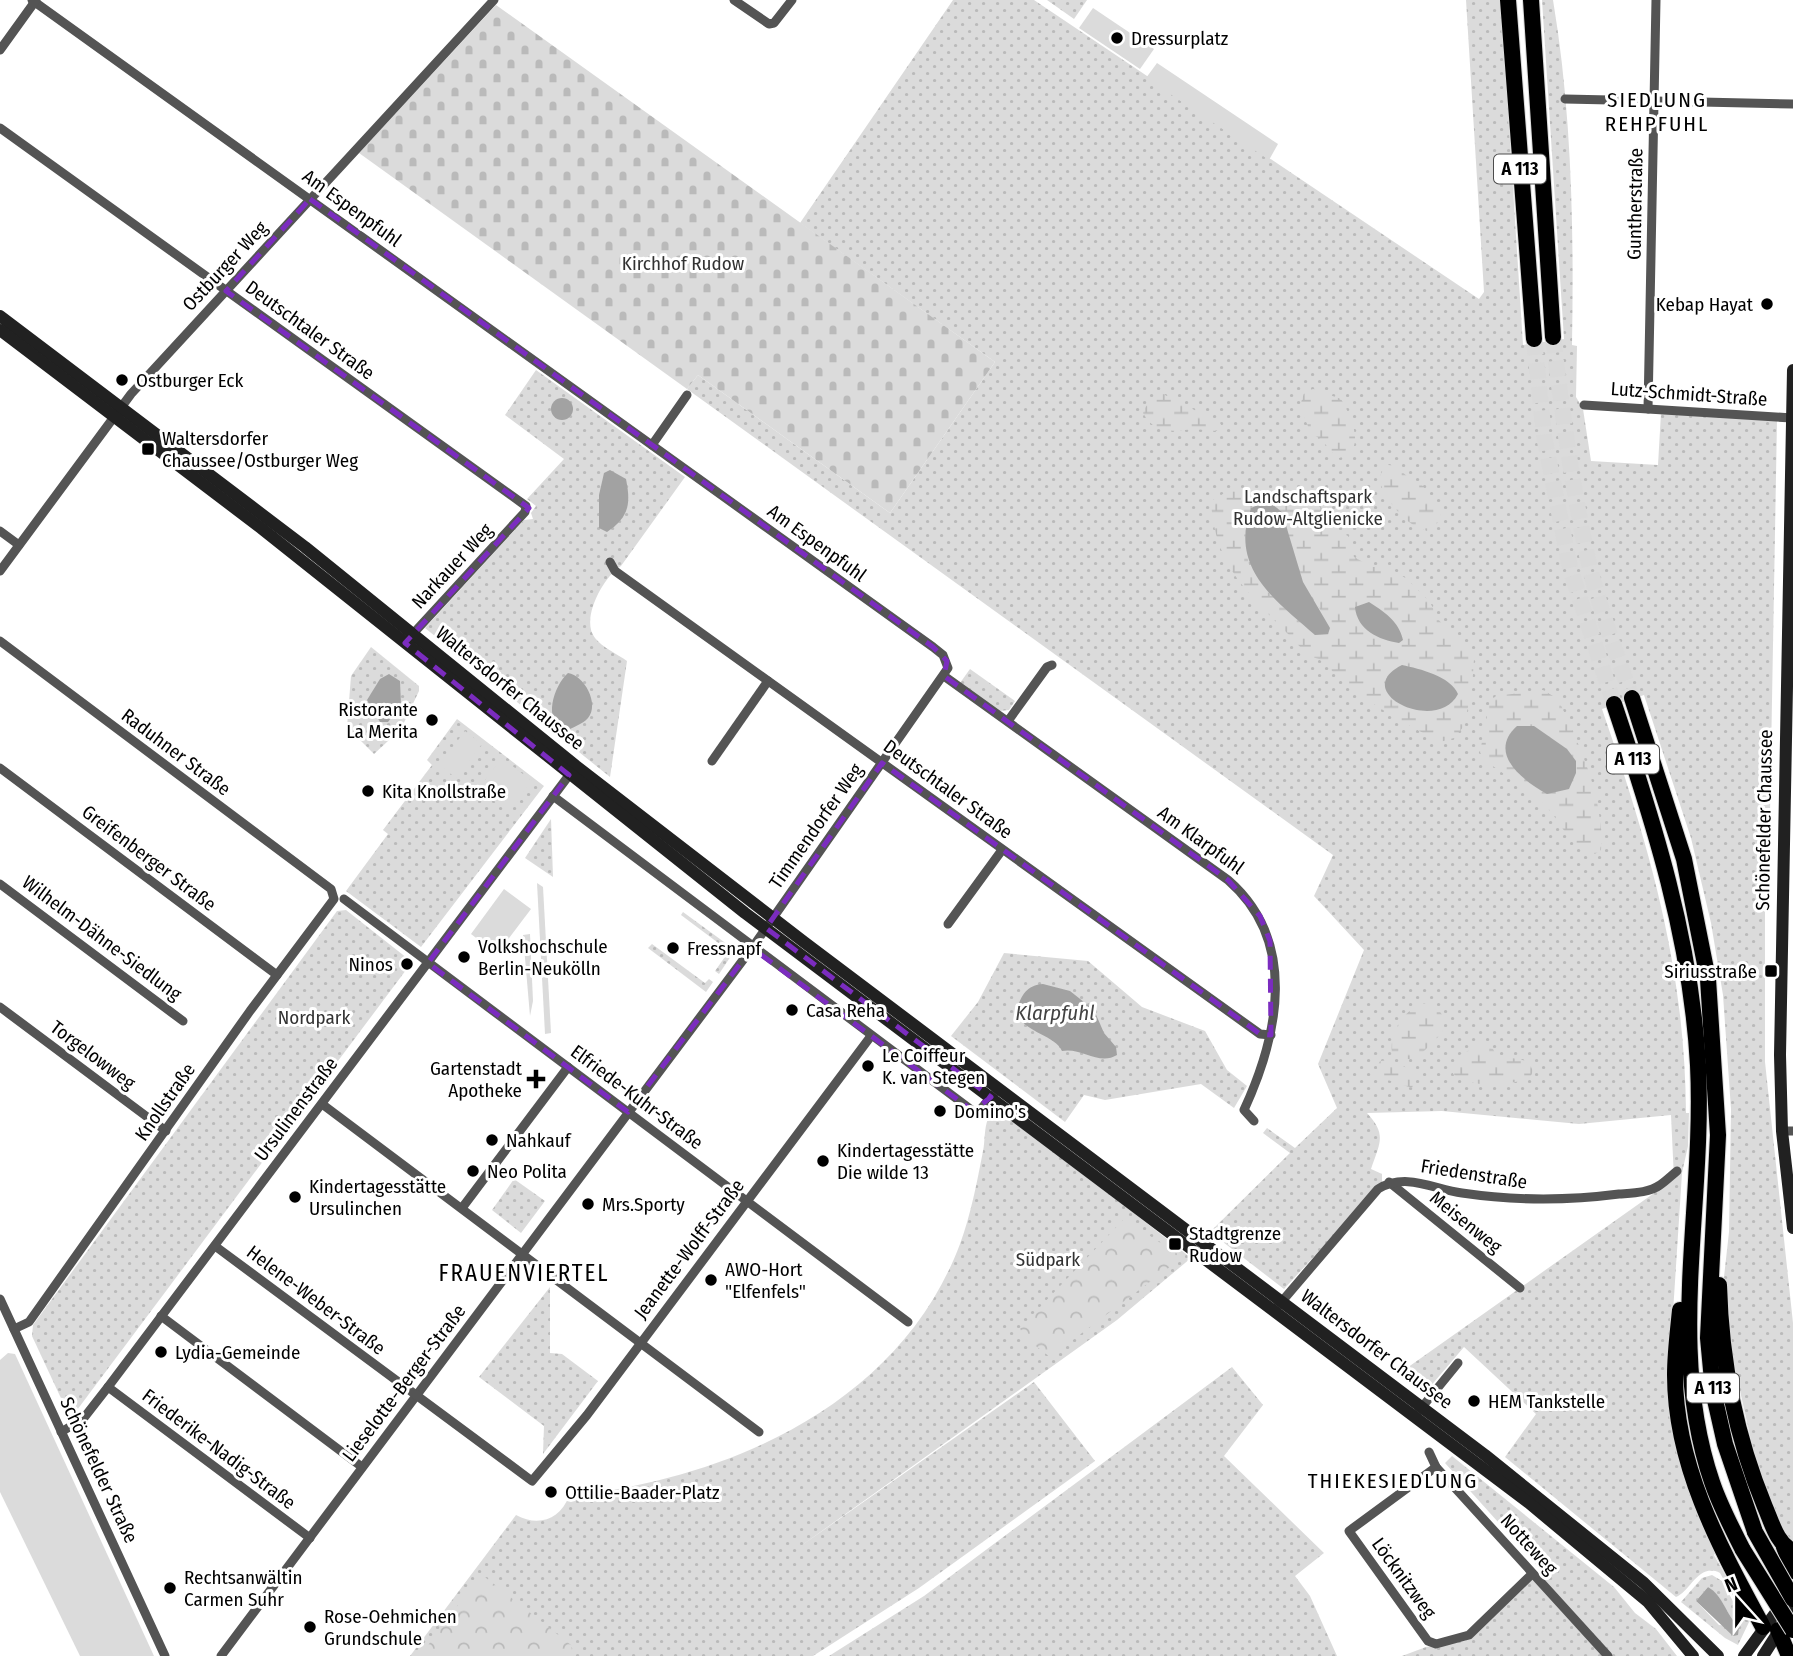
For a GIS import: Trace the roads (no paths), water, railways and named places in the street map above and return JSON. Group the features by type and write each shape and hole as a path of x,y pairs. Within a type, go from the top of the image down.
{"highway":[{"name":"A 113","path":"1508,0 1534,339"},
{"name":"A 113","path":"1531,0 1553,337"},
{"name":"A 113","path":"1632,698 1684,859 1701,933 1714,1033 1717,1106 1708,1307 1713,1391 1731,1471 1755,1532 1793,1593"},
{"name":"A 113","path":"1614,704 1666,863 1690,981 1698,1066 1699,1135 1689,1342 1699,1427 1712,1481 1778,1629"},
{"path":"1713,1238 1718,1252 1720,1327 1740,1434 1755,1483 1788,1549 1793,1571"},
{"path":"1690,1293 1680,1310 1675,1375 1683,1441 1714,1536 1744,1593 1778,1629 1789,1656"},
{"path":"1744,1593 1751,1600 1775,1611"}],"main road":[{"name":"Waltersdorfer Chaussee","path":"0,316 117,412 409,638 573,771 769,923 1644,1583 1718,1656"},
{"name":"Waltersdorfer Chaussee","path":"0,330 117,412"},
{"name":"Schönefelder Chaussee","path":"1793,370 1782,1102 1788,1131 1793,1228"},
{"name":"Waltersdorfer Chaussee","path":"1419,1412 1641,1595 1693,1656"},
{"path":"1775,1611 1793,1593"},
{"path":"1775,1611 1793,1610"},
{"path":"1763,1656 1778,1629 1793,1610"},
{"path":"1775,1611 1778,1629"},
{"path":"1744,1656 1778,1629"}],"street":[{"name":"Ostburger Weg","path":"0,571 117,412 494,0"},
{"path":"734,0 769,24 792,0"},
{"name":"Guntherstraße","path":"1648,409 1656,0"},
{"name":"Am Espenpfuhl","path":"34,1 933,647 947,661 944,676"},
{"path":"0,50 34,1"},
{"path":"1565,99 1793,104"},
{"name":"Deutschtaler Straße","path":"0,128 526,506 525,512"},
{"path":"652,445 687,395"},
{"name":"Lutz-Schmidt-Straße","path":"1584,405 1792,418"},
{"name":"Narkauer Weg","path":"409,638 525,512"},
{"path":"0,531 19,545"},
{"name":"Deutschtaler Straße","path":"610,562 615,571 1002,850 1260,1034 1271,1035"},
{"name":"Raduhner Straße","path":"0,641 331,889"},
{"path":"1008,721 1047,667 1052,665"},
{"name":"Am Klarpfuhl","path":"944,676 1244,894 1260,916 1270,942 1274,969 1271,1035 1261,1073 1244,1110 1254,1121"},
{"name":"Timmendorfer Weg","path":"769,923 944,676"},
{"path":"712,761 768,681"},
{"name":"Greifenberger Straße","path":"0,768 277,975"},
{"name":"Ursulinenstraße","path":"61,1432 83,1419 108,1387 573,771"},
{"path":"553,796 972,1111 979,1111 995,1092"},
{"path":"948,925 1002,850"},
{"name":"Wilhelm-Dähne-Siedlung","path":"0,884 183,1021"},
{"name":"Knollstraße","path":"14,1329 29,1322 277,975 332,903 331,889"},
{"name":"Elfriede-Kuhr-Straße","path":"344,899 908,1322"},
{"name":"Lieselotte-Berger-Straße","path":"220,1656 769,923"},
{"name":"Torgelowweg","path":"0,1007 166,1132"},
{"name":"Jeanette-Wolff-Straße","path":"532,1481 587,1415 871,1036"},
{"path":"462,1208 568,1068"},
{"path":"322,1104 759,1432"},
{"name":"Friedenstraße","path":"1390,1182 1413,1182 1459,1193 1534,1202 1644,1191 1659,1186 1677,1171"},
{"path":"1278,1306 1378,1189 1390,1182"},
{"name":"Meisenweg","path":"1390,1182 1520,1288"},
{"name":"Helene-Weber-Straße","path":"215,1246 532,1481"},
{"name":"Schönefelder Straße","path":"0,1300 165,1656"},
{"path":"161,1316 362,1467"},
{"path":"1419,1412 1458,1363"},
{"name":"Friederike-Nadig-Straße","path":"108,1387 310,1538"},
{"name":"Notteweg","path":"1429,1452 1436,1467 1608,1656"},
{"name":"Löcknitzweg","path":"1436,1467 1349,1531 1432,1644 1469,1635 1532,1574"}],"water":[{"path":"562,398 570,401 573,409 570,417 562,420 554,417 551,409 554,401"},
{"path":"610,470 626,479 628,503 620,521 607,532 599,528 599,495 604,473"},
{"path":"1263,503 1273,505 1282,512 1303,582 1330,628 1328,634 1315,635 1285,609 1260,581 1251,565 1246,548 1246,529 1251,508"},
{"path":"1369,602 1394,622 1403,640 1399,643 1384,639 1365,628 1355,607"},
{"path":"1402,665 1442,678 1458,694 1447,706 1433,711 1402,705 1390,697 1385,687 1388,676"},
{"path":"568,673 585,684 592,705 586,720 564,732 554,720 552,703 558,686"},
{"path":"389,674 400,681 401,705 388,722 380,722 367,700 380,679"},
{"path":"1517,726 1534,726 1567,749 1576,761 1576,773 1569,789 1547,794 1511,765 1506,746 1509,736"},
{"name":"Klarpfuhl","path":"1043,984 1070,991 1094,1010 1104,1033 1116,1047 1117,1055 1097,1058 1076,1051 1062,1051 1058,1045 1024,1023 1017,1010 1020,1000 1029,989"},
{"path":"1708,1587 1717,1595 1739,1627 1738,1635 1733,1636 1696,1601"}],"tunnel":[{"path":"1553,337 1568,448 1588,560 1632,698"},
{"path":"1534,339 1544,436 1570,568 1614,704"}],"place":[{"name":"Dressurplatz","path":"1117,38"},
{"name":"Kebap Hayat","path":"1767,304"},
{"name":"Ostburger Eck","path":"122,380"},
{"name":"Waltersdorfer Chaussee/Ostburger Weg","path":"148,449"},
{"name":"Ristorante La Merita","path":"432,720"},
{"name":"Kita Knollstraße","path":"368,791"},
{"name":"Fressnapf","path":"673,948"},
{"name":"Volkshochschule Berlin-Neukölln","path":"464,957"},
{"name":"Ninos","path":"407,964"},
{"name":"Siriusstraße","path":"1771,971"},
{"name":"Casa Reha","path":"792,1010"},
{"name":"Le Coiffeur K. van Stegen","path":"868,1066"},
{"name":"Gartenstadt Apotheke","path":"536,1079"},
{"name":"Domino's","path":"940,1111"},
{"name":"Nahkauf","path":"492,1140"},
{"name":"Kindertagesstätte Die wilde 13","path":"823,1161"},
{"name":"Neo Polita","path":"473,1171"},
{"name":"Kindertagesstätte Ursulinchen","path":"295,1197"},
{"name":"Mrs.Sporty","path":"588,1204"},
{"name":"Stadtgrenze Rudow","path":"1175,1244"},
{"name":"AWO-Hort \"Elfenfels\"","path":"711,1280"},
{"name":"Lydia-Gemeinde","path":"161,1352"},
{"name":"HEM Tankstelle","path":"1474,1401"},
{"name":"Ottilie-Baader-Platz","path":"551,1492"},
{"name":"Rechtsanwältin Carmen Suhr","path":"170,1588"},
{"name":"Rose-Oehmichen Grundschule","path":"310,1627"}],"district":[{"name":"SIEDLUNG REHPFUHL","path":"1657,112"},
{"name":"FRAUENVIERTEL","path":"524,1273"},
{"name":"THIEKESIEDLUNG","path":"1393,1481"}],"park label":[{"name":"Kirchhof Rudow","path":"683,263"},
{"name":"Landschaftspark Rudow-Altglienicke","path":"1308,507"},
{"name":"Nordpark","path":"314,1017"},
{"name":"Südpark","path":"1048,1259"}]}
